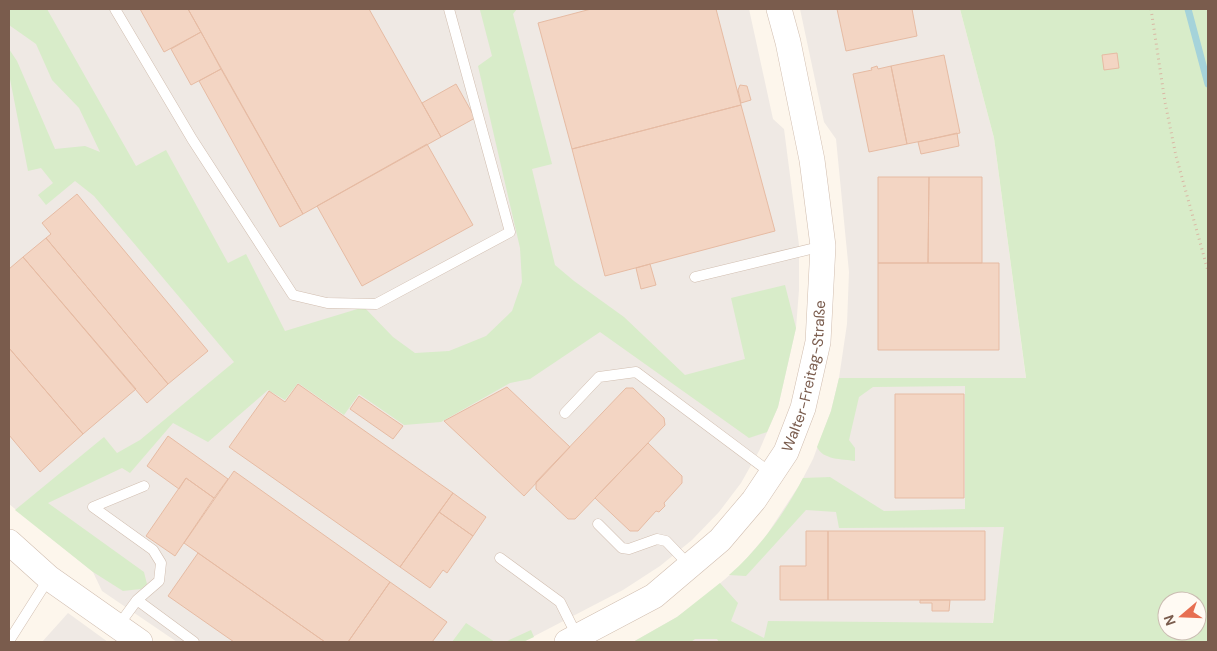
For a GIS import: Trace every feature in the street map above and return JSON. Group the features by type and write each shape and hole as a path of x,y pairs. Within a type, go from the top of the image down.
{"street":[{"name":"Walter-Freitag-Straße","path":"572,639 654,596 720,540 754,500 786,452 805,398 818,342 823,246 812,160 788,42 779,9"},
{"path":"9,542 49,578 140,642"}],"lane":[{"path":"115,9 192,139 293,295 328,303 376,304 510,232 449,9"},
{"path":"695,277 823,246"},
{"path":"565,414 599,377 636,372 771,474"},
{"path":"118,627 137,600 159,581 161,563 153,550 92,507 144,486"},
{"path":"598,524 622,548 629,549 657,539 666,541 690,567"},
{"path":"500,558 560,602 572,639"},
{"path":"9,641 49,578"},
{"path":"137,600 194,642"}],"path":[{"path":"1151,9 1172,138 1208,271"}],"shaded area":[{"path":"9,9 749,9 773,119 784,129 799,245 799,290 796,328 778,407 759,451 741,483 719,512 692,540 660,566 623,590 523,642 177,642 102,591 93,572 9,504"},
{"path":"800,9 960,9 994,138 1026,379 990,642 633,642 677,617 703,598 739,567 766,536 800,484 813,459 831,411 839,378 847,324 849,272 836,139 824,122"},
{"path":"68,613 108,642 42,642"}],"green space":[{"path":"9,9 47,9 136,166 166,150 228,263 246,254 285,331 364,307 393,337 415,353 449,351 486,336 512,311 522,282 520,248 478,66 492,56 480,10 517,9 513,14 552,164 532,169 555,265 624,317 685,375 745,359 731,298 785,285 796,328 778,407 767,432 749,438 600,332 530,379 510,383 441,422 404,425 359,394 344,415 298,383 285,400 268,390 208,442 173,423 130,473 122,468 48,503 144,572 147,584 141,589 123,591 93,572 15,510 104,437 117,453 140,440 234,362 94,196 75,181 46,205 38,195 53,183 41,168 28,171 9,74 9,49 17,61 55,149 85,146 100,152 79,108 52,80 36,44 9,25"},
{"path":"960,9 1208,9 1208,642 719,642 717,639 695,639 691,642 633,642 677,617 720,583 738,603 731,621 764,638 768,621 993,623 1004,527 839,528 836,512 806,510 746,576 729,575 761,542 788,505 803,478 830,477 884,511 965,509 965,386 873,387 859,397 849,440 855,448 855,461 828,457 817,447 831,411 839,378 1026,378 994,138"},
{"path":"466,623 495,642 452,642"},
{"path":"531,630 534,637 523,642 505,642"}],"building":[{"path":"140,9 188,9 201,32 164,52"},
{"path":"188,9 369,9 441,137 303,214"},
{"path":"591,9 716,9 741,105 572,149 538,23"},
{"path":"837,9 912,9 917,36 846,51"},
{"path":"201,32 221,69 191,85 171,49"},
{"path":"1117,53 1119,68 1104,70 1102,55"},
{"path":"944,55 960,133 907,144 891,66"},
{"path":"877,66 878,69 891,66 907,144 869,152 853,74 872,70 871,68"},
{"path":"221,69 303,214 280,227 199,81"},
{"path":"456,84 475,118 441,137 422,103"},
{"path":"740,85 747,86 751,100 741,103 738,90"},
{"path":"741,105 775,231 605,276 572,149"},
{"path":"957,133 959,146 921,154 918,142"},
{"path":"427,144 473,225 362,286 317,206"},
{"path":"878,177 929,177 928,263 878,263"},
{"path":"929,177 982,177 982,263 928,263"},
{"path":"77,194 208,351 168,384 46,238 51,234 42,223"},
{"path":"46,238 168,384 147,403 23,257"},
{"path":"23,257 136,389 83,434 9,348 9,269"},
{"path":"878,263 999,263 999,350 878,350"},
{"path":"650,264 656,285 641,289 636,268"},
{"path":"9,348 83,434 40,472 9,435"},
{"path":"298,384 453,493 400,567 229,447 269,391 285,402"},
{"path":"507,387 570,447 524,496 444,421"},
{"path":"626,388 633,388 664,418 665,425 575,519 568,519 536,489 536,482"},
{"path":"895,394 964,394 964,498 895,498"},
{"path":"359,396 403,426 393,439 350,409"},
{"path":"168,436 228,479 214,498 186,478 179,489 147,466"},
{"path":"648,443 682,476 682,483 664,503 665,506 659,512 656,511 638,531 630,531 595,498"},
{"path":"234,471 390,582 348,642 325,642 184,543"},
{"path":"186,478 214,498 175,556 146,536"},
{"path":"453,493 486,517 473,536 439,512"},
{"path":"439,512 473,536 447,573 443,570 430,588 400,567"},
{"path":"806,531 828,531 828,600 780,600 780,566 806,566"},
{"path":"828,531 985,531 985,600 828,600"},
{"path":"198,553 325,642 234,642 168,596"},
{"path":"390,582 447,622 432,642 348,642"},
{"path":"920,600 950,600 949,611 932,611 932,603 920,603"}],"waterway":[{"path":"1188,9 1208,84"}]}
